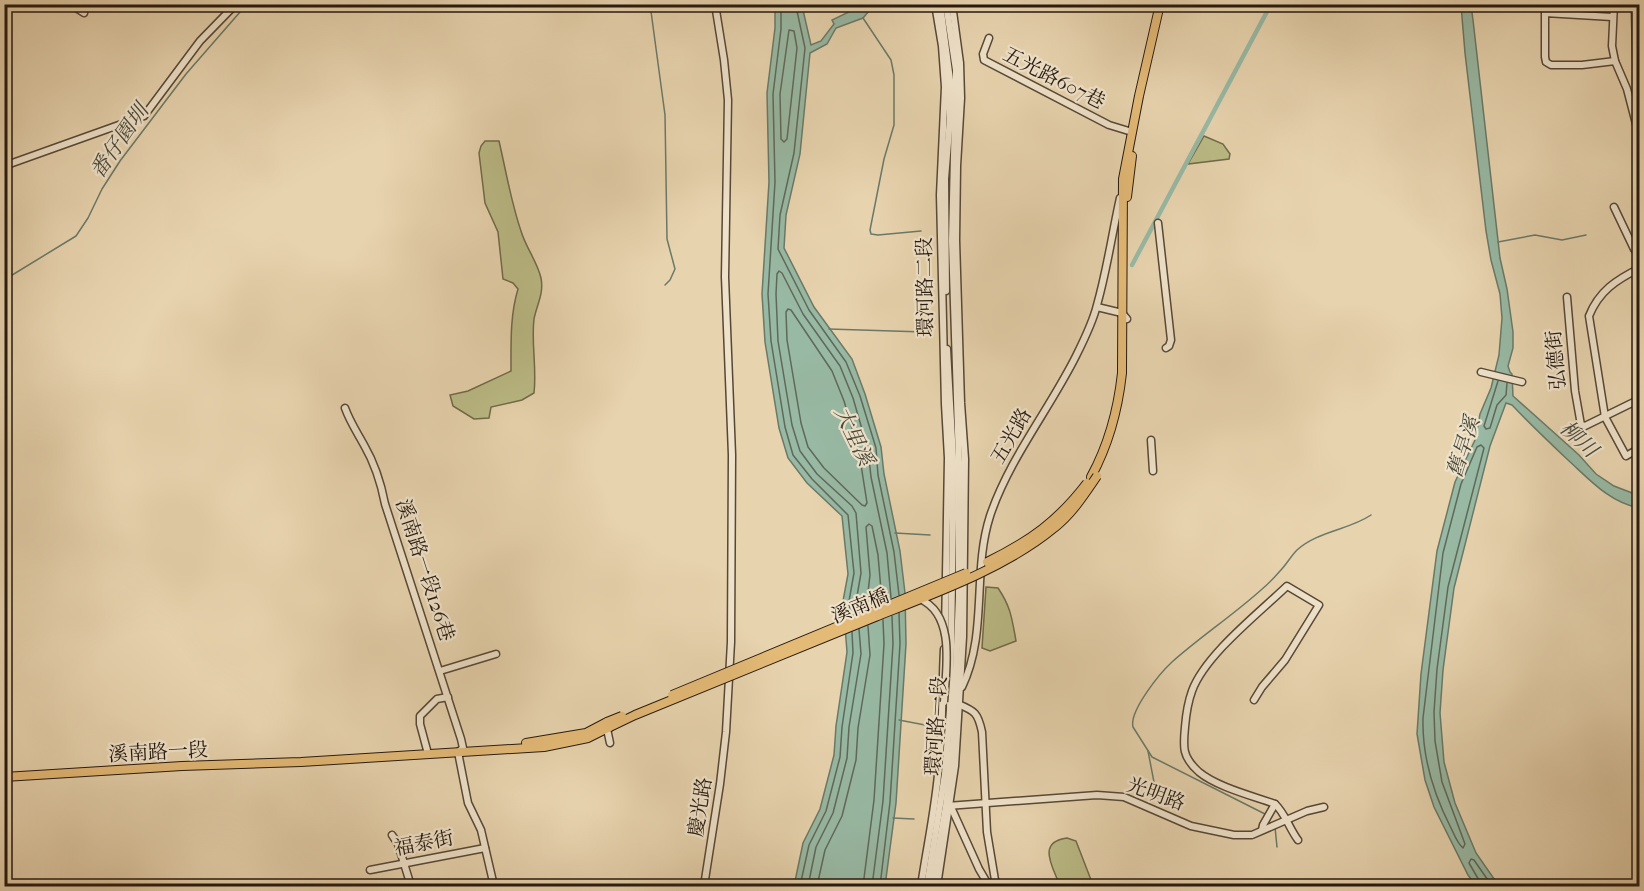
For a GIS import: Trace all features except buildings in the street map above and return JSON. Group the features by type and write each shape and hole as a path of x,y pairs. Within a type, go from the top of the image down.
{"main road":[{"name":"五光路","path":"1094,476 1119,401 1125,316 1124,193 1132,132 1162,4"},
{"name":"五光路","path":"1124,193 1162,4"},
{"name":"溪南橋","path":"608,726 920,599 999,562 1034,543 1062,521 1080,502 1094,476"},
{"name":"溪南橋","path":"608,726 812,635 967,573 1006,553 1035,535 1063,513 1094,476"},
{"name":"溪南路一段","path":"4,777 183,766 313,762 460,750 559,739 608,726"}],"street":[{"path":"70,4 84,13"},
{"path":"4,166 144,116 200,41 236,4"},
{"name":"慶光路","path":"704,886 726,732 730,642 732,455 725,277 728,100 724,60 714,4"},
{"name":"環河路二段","path":"935,4 942,46 950,139"},
{"name":"環河路二段","path":"940,4 950,80 949,166 940,237 948,458 956,568"},
{"name":"環河路二段","path":"946,4 956,70 949,166 956,240 965,459 956,568"},
{"name":"環河路二段","path":"950,139 961,98 960,63 952,4"},
{"path":"1614,4 1612,46 1615,61 1627,89 1640,139"},
{"path":"1612,17 1545,13 1545,57 1546,62 1551,65 1582,65 1615,61"},
{"name":"五光路607巷","path":"990,38 983,54 984,60 1109,125 1132,132"},
{"name":"五光路","path":"954,699 975,648 981,555 990,517 1008,475 1076,356 1097,307 1124,193"},
{"path":"1614,207 1634,249 1640,256"},
{"path":"1158,223 1171,340 1166,348"},
{"path":"1640,268 1619,278 1606,289 1593,306 1589,316 1605,417 1626,456 1640,448"},
{"name":"弘德街","path":"1567,297 1581,425 1585,426 1640,399"},
{"path":"1097,307 1125,316"},
{"path":"1640,330 1637,344 1640,358"},
{"path":"1481,372 1522,382"},
{"name":"溪南路一段126巷","path":"345,408 350,423 364,444 380,477 389,516 448,697 460,750"},
{"path":"1150,440 1153,471"},
{"name":"環河路一段","path":"937,886 943,806 939,764 954,699 942,682 956,568"},
{"name":"環河路一段","path":"933,886 954,699 956,568"},
{"path":"1254,700 1285,660 1319,605 1287,586 1233,635 1197,681 1192,691 1186,717 1183,743 1185,755 1200,772 1223,786 1281,809 1282,821 1298,840"},
{"path":"920,599 936,610 944,626 945,687 954,699 972,709 980,722 984,746 985,805 996,886"},
{"path":"440,671 496,654"},
{"path":"430,752 420,724 420,716 437,699 448,697"},
{"path":"608,726 610,743"},
{"name":"福泰街","path":"460,750 468,802 481,830 494,886"},
{"name":"光明路","path":"943,806 985,805 1097,795 1124,797 1191,826 1234,836 1252,835 1262,830 1267,824 1324,807"},
{"path":"943,806 989,886"},
{"name":"環河路一段","path":"921,886 943,806"},
{"name":"環河路一段","path":"927,886 943,806"},
{"path":"1267,824 1274,806"},
{"path":"392,835 398,844 411,886"},
{"name":"福泰街","path":"370,870 485,848"}],"green space":[{"path":"1631,5 1639,5 1640,70 1638,68 1637,73 1633,73"},
{"path":"1204,136 1223,144 1230,154 1229,159 1188,164"},
{"path":"485,141 499,141 517,220 539,272 542,289 533,328 534,393 522,400 491,407 489,418 474,419 453,406 450,395 468,391 511,371 512,319 518,289 513,283 503,279 498,232 485,203 479,153"},
{"path":"986,587 998,588 1006,601 1016,641 990,651 982,648"},
{"path":"1067,838 1076,841 1093,885 1060,886 1051,864 1049,850 1058,840"}],"water":[{"name":"大里溪","path":"775,5 804,5 803,10 811,45 821,41 834,24 832,20 863,5 874,5 863,18 836,28 827,44 810,53 800,154 786,215 784,248 814,307 852,359 881,447 884,474 900,551 905,593 906,644 896,803 885,886 794,886 803,843 820,809 834,755 847,652 843,601 848,574 842,516 807,483 788,458 779,428 765,342 762,294 769,182 767,93 775,28"},
{"name":"舊旱溪","path":"1461,5 1471,5 1473,20 1500,258 1513,332 1513,348 1508,366 1512,374 1513,396 1579,455 1596,474 1614,486 1640,496 1639,508 1618,501 1600,489 1512,405 1506,403 1490,446 1454,588 1443,670 1440,713 1444,762 1455,803 1476,853 1499,886 1476,886 1468,875 1434,807 1425,780 1417,734 1421,674 1437,551 1455,482 1475,440 1480,414 1491,388 1499,355 1502,318 1500,294 1486,231"}],"waterway":[{"name":"番仔園圳","path":"4,280 76,236 120,161 186,74 247,4"},
{"path":"650,4 665,115 667,239 675,269 665,285"},
{"path":"1132,265 1271,4"},
{"path":"863,18 891,60 894,75 894,125 884,159 871,234 921,231"},
{"path":"1498,242 1535,235 1562,240 1586,235"},
{"path":"829,329 924,332"},
{"name":"舊旱溪","path":"1265,814 1152,757 1133,727 1133,720 1140,702 1167,667 1263,588 1297,550 1314,539 1371,515"},
{"path":"895,533 930,535"},
{"path":"899,720 925,725"},
{"path":"1148,751 1158,803"},
{"path":"893,818 914,819"},
{"name":"舊旱溪","path":"1275,827 1277,847"}],"water label":[{"name":"柳川","path":"1579,439"}]}
